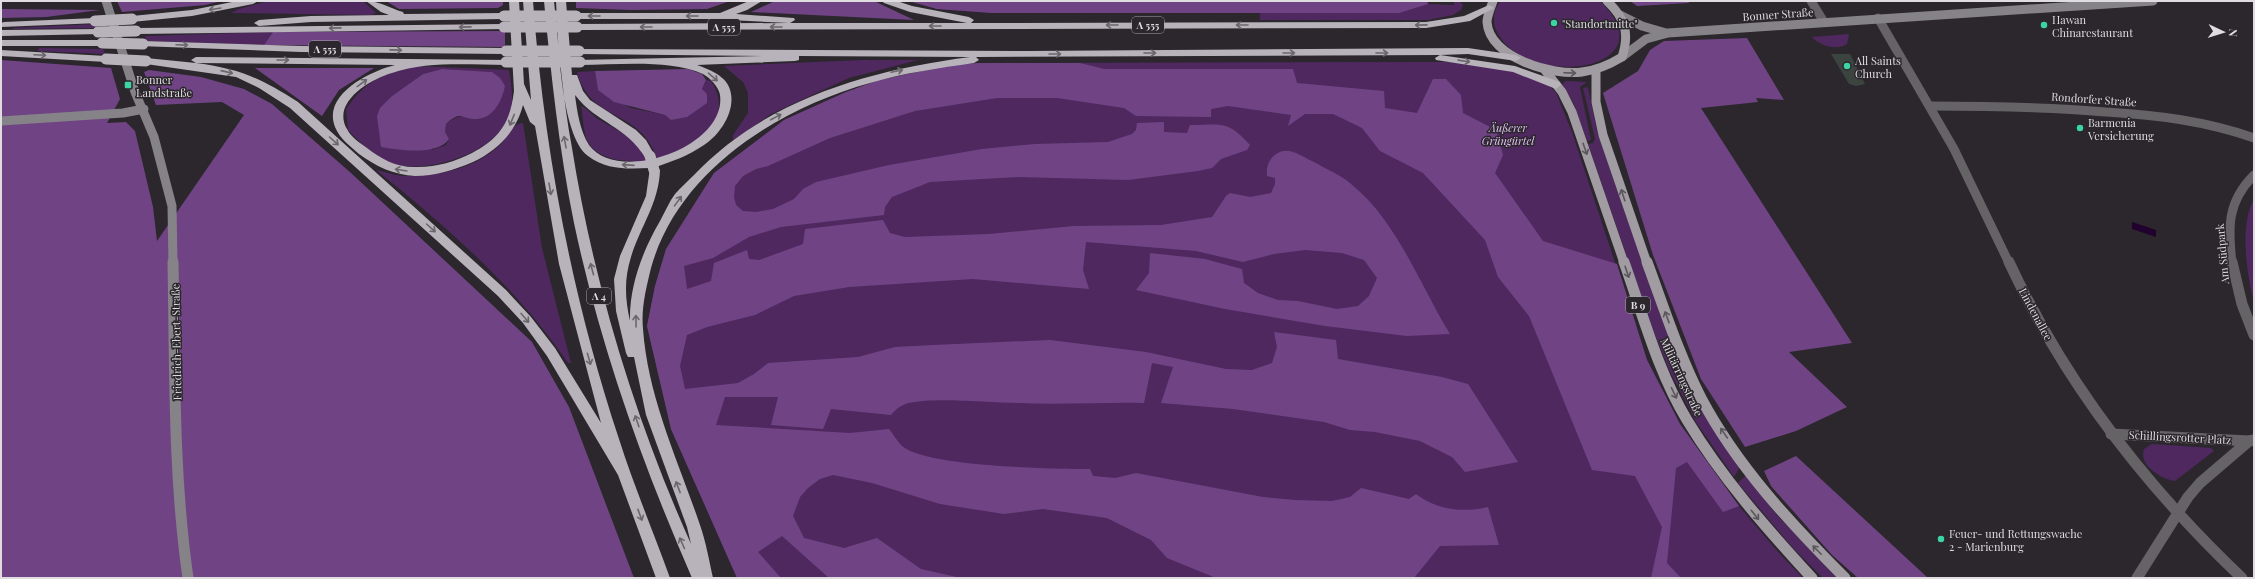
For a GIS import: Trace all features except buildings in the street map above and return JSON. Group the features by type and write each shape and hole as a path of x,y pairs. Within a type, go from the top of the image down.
{"highway":[{"path":"1,25 132,18 192,12 253,1"},
{"path":"371,1 384,10 420,16 504,22"},
{"path":"426,62 398,67 376,74 354,89 341,108 338,117 342,131 361,149 385,166 405,171 433,170 466,160 487,149 503,135 510,126 516,110 519,82 514,1"},
{"name":"A 4","path":"528,1 530,45 541,137 558,235 578,321 606,420 663,578"},
{"name":"A 4","path":"549,1 552,41 564,136 588,257 619,369 637,424 658,482 699,578"},
{"path":"561,1 568,76 577,128 585,147 595,157 618,164 650,164 683,154 702,143 712,134 726,110 726,101 722,86 705,71 678,62"},
{"path":"566,1 575,85 586,103 596,112 620,123 640,138 650,156 654,170 654,192 626,253 620,280 619,296 632,353 652,415 694,527 706,578"},
{"path":"710,16 737,10 757,1"},
{"path":"887,1 910,9 949,17 1016,25"},
{"name":"A 555","path":"1,33 504,22 871,26 1439,24 1466,19 1491,4"},
{"path":"190,30 291,20 420,16"},
{"path":"577,22 710,16 871,26"},
{"name":"A 555","path":"1,43 143,44 300,49 506,51 1028,54 1398,53"},
{"path":"1398,53 1468,51 1516,58"},
{"path":"1,53 146,61 678,62 778,60 840,53"},
{"path":"1398,53 1467,61 1515,69 1556,85"},
{"path":"652,415 637,341 635,319 640,285 647,257 659,231 686,190 710,164 737,142 768,121 840,87 921,66 1028,54"},
{"path":"146,61 205,68 238,74 276,92 304,114 502,293 527,320 551,352 626,478"},
{"path":"519,82 541,137"}],"main road":[{"name":"Friedrich-Ebert-Straße","path":"106,1 135,92 144,109 154,137 172,206 178,484 181,530 188,578"},
{"path":"1491,4 1488,20 1493,36 1507,52 1516,58 1544,69 1569,73 1596,71 1611,65 1622,57 1627,44 1628,32 1620,15 1607,1"},
{"name":"Bonner Straße","path":"1622,57 1646,39 1668,33 2153,1"},
{"name":"Bonner Straße","path":"1620,15 1642,26 1668,33"},
{"name":"Militärringstraße","path":"1544,69 1556,85 1572,112 1659,363 1687,420 1735,490 1776,539 1812,578"},
{"name":"Militärringstraße","path":"1596,71 1594,89 1609,151 1636,233 1684,362 1708,409 1746,466 1782,512 1845,578"},
{"path":"1,120 123,113 144,109"}],"street":[{"path":"1811,1 1824,22"},
{"name":"Lindenallee","path":"1878,18 1930,106 1981,202 2041,327 2069,372 2111,434 2178,516 2242,578"},
{"name":"Rondorfer Straße","path":"1930,106 2047,108 2136,114 2203,123 2254,138"},
{"name":"Am Südpark","path":"2254,175 2238,193 2231,215 2234,280 2254,335"},
{"name":"Schillingsrotter Platz","path":"2111,434 2252,440"},
{"name":"Schillingsrotter Platz","path":"2137,578 2178,516 2188,497 2200,483 2252,440"}],"green space":[{"path":"268,1 363,1 376,13 371,15 231,13 239,9"},
{"path":"909,1 1427,1 1428,4 1454,5 1454,1 1459,1 1463,5 1461,10 1453,15 1428,20 1260,20 1260,13 992,13 937,9"},
{"path":"1501,1 1600,1 1617,25 1618,44 1606,57 1586,65 1560,67 1534,61 1511,49 1496,30 1494,14"},
{"path":"96,24 97,28 13,29 13,28"},
{"path":"273,32 264,45 146,41 145,36"},
{"path":"1849,34 1847,44 1838,47 1824,45 1812,37"},
{"path":"39,48 103,49 105,54 37,51"},
{"path":"863,60 918,60 849,78 771,114 733,141 733,135 748,113 748,93 743,82 724,66"},
{"name":"Äußerer Grüngürtel","path":"1453,62 1520,72 1547,83 1556,93 1572,132 1647,360 1680,424 1739,506 1778,552 1803,578 737,578 671,429 647,326 655,286 666,249 714,173 784,120 846,92 978,63"},
{"path":"418,66 509,70 512,103 510,113 503,127 491,140 476,150 438,164 418,166 400,165 385,161 375,155 348,130 346,109 361,91 377,79 385,75","holes":["442,69 492,72 497,107 483,116 459,117 453,119 446,124 445,132 449,139 446,145 432,150 392,96 423,74"]},
{"path":"595,71 598,90 631,108 665,115 671,120 702,89 706,80 711,81 718,96 719,109 715,121 707,132 696,141 684,148 657,159 649,142 639,131 628,122 604,109 593,100 584,89 577,72"},
{"path":"1566,81 1587,82 1580,87 1591,140 1587,141 1574,104 1562,84"},
{"path":"1588,87 1597,131 1673,350 1692,391 1740,467 1734,477 1696,422 1670,372 1647,315 1588,144 1593,143 1595,139 1583,88"},
{"path":"581,106 598,119 619,131 638,146 646,161 613,159 598,152 592,147 587,140"},
{"path":"523,123 542,248 571,363 568,363 548,335 526,309 479,259 428,213 376,170 394,175 418,176 456,170 480,160 490,153 503,142 515,126"},
{"path":"2254,199 2254,303 2247,265 2246,236 2249,210"},
{"path":"2152,444 2211,448 2214,451 2175,481 2169,480 2157,474 2147,466 2143,455 2144,449"},
{"path":"1746,475 1775,513 1837,578 1823,578 1793,548 1738,483"}],"shaded area":[{"path":"117,1 222,1 205,5 122,12"},
{"path":"386,1 503,1 503,5 498,8 399,9"},
{"path":"576,1 730,1 707,9 631,10 576,8"},
{"path":"775,1 874,1 914,20 751,12"},
{"path":"909,1 1427,1 1428,4 1399,13 992,13 937,9"},
{"path":"1630,1 1688,1 1689,3 1637,6"},
{"path":"1,9 100,10 46,17 1,18"},
{"path":"505,31 505,47 264,45 273,32"},
{"path":"1747,38 1784,100 1756,98 1758,102 1701,108 1852,343 1789,352 1847,407 1796,431 1745,447 1701,379 1653,255 1603,93 1638,71 1650,50 1664,41"},
{"path":"1,60 111,68 120,99 107,123 126,122 135,131 153,207 157,241 244,115 222,102 156,105 144,72 149,70 201,77 244,89 272,104 351,173 532,342 569,407 634,578 1,578"},
{"path":"978,63 1080,63 1104,69 1293,69 1297,83 1384,91 1385,108 1417,113 1433,79 1446,79 1461,95 1463,113 1496,130 1503,155 1495,173 1543,241 1617,264 1647,360 1680,424 1739,506 1723,512 1687,462 1676,468 1667,563 1681,578 1651,578 1662,527 1635,476 1592,470 1529,316 1498,277 1485,240 1423,173 1380,151 1362,128 1333,114 1305,114 1288,126 1291,115 1228,106 1211,109 1211,117 1136,116 1124,108 1057,98 997,98 915,111 830,138 768,166 756,169 743,176 735,186 734,197 736,205 743,211 756,212 773,209 794,199 803,189 816,182 889,165 982,149 1035,144 1108,142 1132,134 1136,130 1137,123 1164,122 1164,132 1187,133 1190,125 1223,125 1235,131 1250,145 1247,150 1221,159 1212,168 1128,180 1020,177 930,182 892,197 885,207 884,215 781,227 749,237 713,258 684,266 687,289 711,281 714,263 747,250 749,259 759,260 803,244 805,229 883,220 890,233 905,237 989,234 1074,226 1161,225 1212,217 1226,196 1230,193 1250,197 1271,193 1275,184 1275,178 1267,176 1269,163 1272,157 1278,153 1282,151 1291,151 1347,181 1367,199 1382,216 1406,254 1450,334 1407,336 1325,326 1225,309 1136,290 1149,273 1150,253 1205,259 1242,269 1244,283 1258,293 1278,300 1298,301 1337,309 1358,306 1369,296 1377,278 1364,260 1342,253 1305,250 1274,254 1243,262 1196,251 1086,242 1083,270 1089,289 973,279 849,287 794,296 755,315 707,327 687,335 680,366 685,389 738,383 754,374 768,363 858,357 895,347 1050,340 1146,352 1226,369 1252,370 1272,363 1277,347 1274,332 1336,340 1338,359 1442,377 1468,384 1518,462 1465,472 1452,457 1420,441 1375,432 1350,430 1324,422 1233,409 1161,403 1173,367 1152,363 1144,403 1050,404 948,400 920,401 904,405 891,415 831,409 823,429 771,425 778,397 725,397 716,425 850,433 889,429 902,446 916,453 963,463 1021,467 1090,469 1093,476 1115,478 1136,473 1263,497 1332,501 1350,497 1361,488 1409,499 1416,494 1432,504 1450,509 1469,510 1488,507 1499,545 1440,546 1414,578 1216,578 1167,558 1151,540 1107,518 1043,509 1004,514 940,504 872,483 833,475 820,479 808,488 800,497 793,516 804,538 844,548 877,538 921,569 961,578 829,578 782,536 758,552 781,578 737,578 671,429 647,326 655,286 666,249 714,173 784,120 846,92 879,80 951,65"},
{"path":"255,68 374,68 339,90 322,116"},
{"path":"442,69 492,72 500,78 505,86 502,97 493,112 483,118 477,119 462,116 455,117 446,124 445,132 449,139 444,144 436,148 427,150 408,150 381,147 377,116 380,108 392,96 423,74"},
{"path":"688,69 702,74 706,80 702,89 707,94 707,103 687,117 671,120 665,115 614,102 598,90 595,71"},
{"path":"2132,222 2156,230 2156,237 2132,229"},
{"path":"1796,456 1928,578 1858,578 1832,555 1771,486 1764,471"}],"place":[{"name":"\"Standortmitte\"","path":"1554,23"},
{"name":"Hawan Chinarestaurant","path":"2044,25"},
{"name":"All Saints Church","path":"1847,66"},
{"name":"Bonner Landstraße","path":"128,85"},
{"name":"Barmenia Versicherung","path":"2080,128"},
{"name":"Feuer- und Rettungswache 2 - Marienburg","path":"1941,539"}]}
